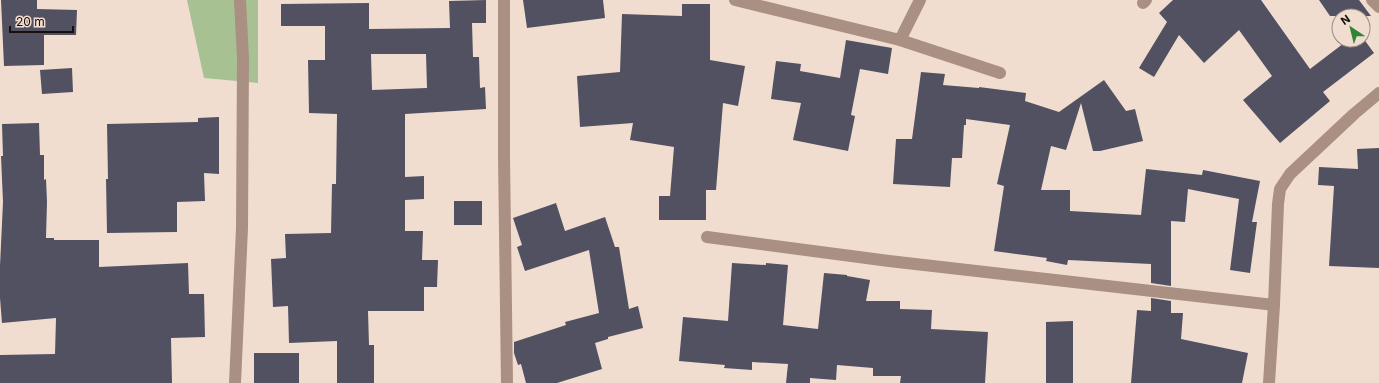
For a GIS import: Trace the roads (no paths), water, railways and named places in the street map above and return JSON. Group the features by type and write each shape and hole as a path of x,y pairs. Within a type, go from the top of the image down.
{"street":[{"path":"236,383 242,212 243,59 240,0"},
{"path":"504,0 504,157 507,383"},
{"path":"735,0 900,40 1000,73"},
{"path":"900,40 920,0"},
{"path":"1372,0 1379,8"},
{"path":"1269,383 1280,189 1290,174 1305,158 1379,93"},
{"path":"707,238 889,261 1274,305"}]}
